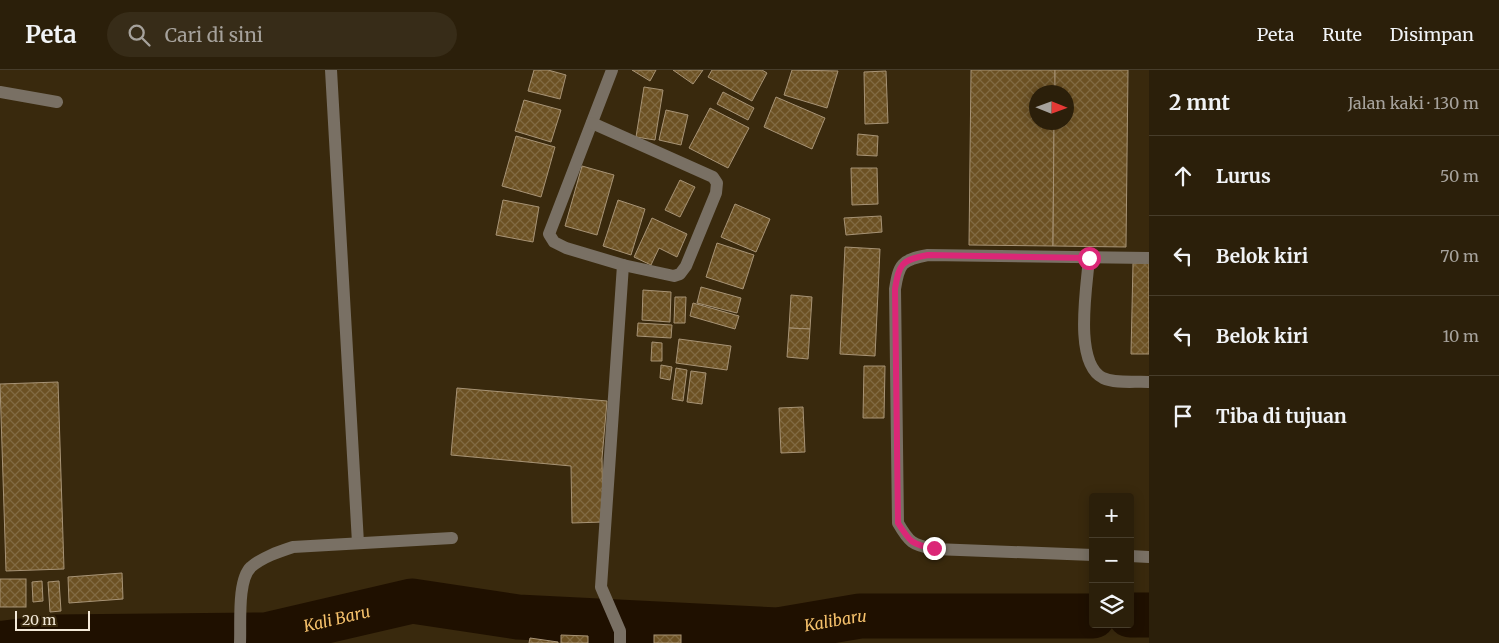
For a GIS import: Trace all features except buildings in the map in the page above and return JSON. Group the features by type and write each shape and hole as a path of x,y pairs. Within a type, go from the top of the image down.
{"street":[{"path":"331,70 358,544"},
{"path":"592,123 713,177 717,183 716,193 686,266 680,274 674,276 623,265 566,248 554,242 549,234 612,70"},
{"path":"0,92 57,102"},
{"path":"1089,555 934,548 918,546 907,537 898,523 895,289 898,270 906,261 928,255 1149,258"},
{"path":"1089,258 1083,327 1086,350 1094,370 1103,378 1118,381 1149,382"},
{"path":"620,637 601,588 623,265"},
{"path":"240,643 241,585 249,568 270,555 293,547 452,538"},
{"path":"1134,556 1149,557"}],"waterway":[{"name":"Kalibaru","path":"4,643 53,637 266,635 412,601 518,617 778,630 860,616 1089,616"},
{"name":"Kalibaru","path":"1134,615 1149,615"}],"route":[{"path":"934,548 918,546 907,537 898,523 895,289 898,270 906,261 928,255 1089,258"}],"water label":[{"name":"Kali Baru","path":"337,619"}]}
